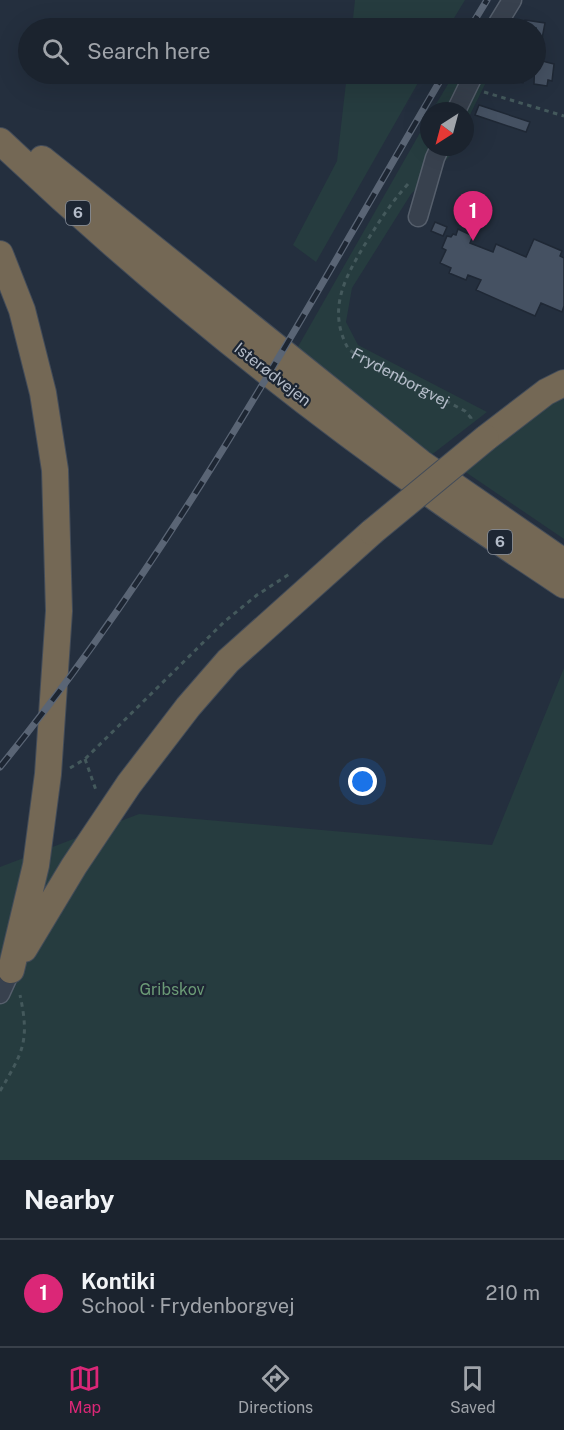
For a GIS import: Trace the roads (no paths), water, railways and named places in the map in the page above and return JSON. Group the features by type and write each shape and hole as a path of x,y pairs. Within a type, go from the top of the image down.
{"highway":[{"path":"0,132 38,156 421,463 564,562"},
{"name":"Isterødvejen","path":"0,141 60,197 140,266 276,378 436,499 564,585"},
{"path":"0,254 22,310 43,393 55,470 59,611 48,774 36,865 11,970"},
{"path":"11,970 74,866 129,784 188,707 228,661 372,532 478,432 564,383"}],"street":[{"path":"501,18 512,0"},
{"path":"460,102 469,84"},
{"path":"418,218 436,156"},
{"path":"0,994 11,970"}],"railway":[{"path":"476,18 487,0"},
{"path":"0,767 63,686 180,517 235,430 438,84"}],"place":[{"name":"Kontiki","path":"473,241"}],"park label":[{"name":"Gribskov","path":"172,989"}]}
